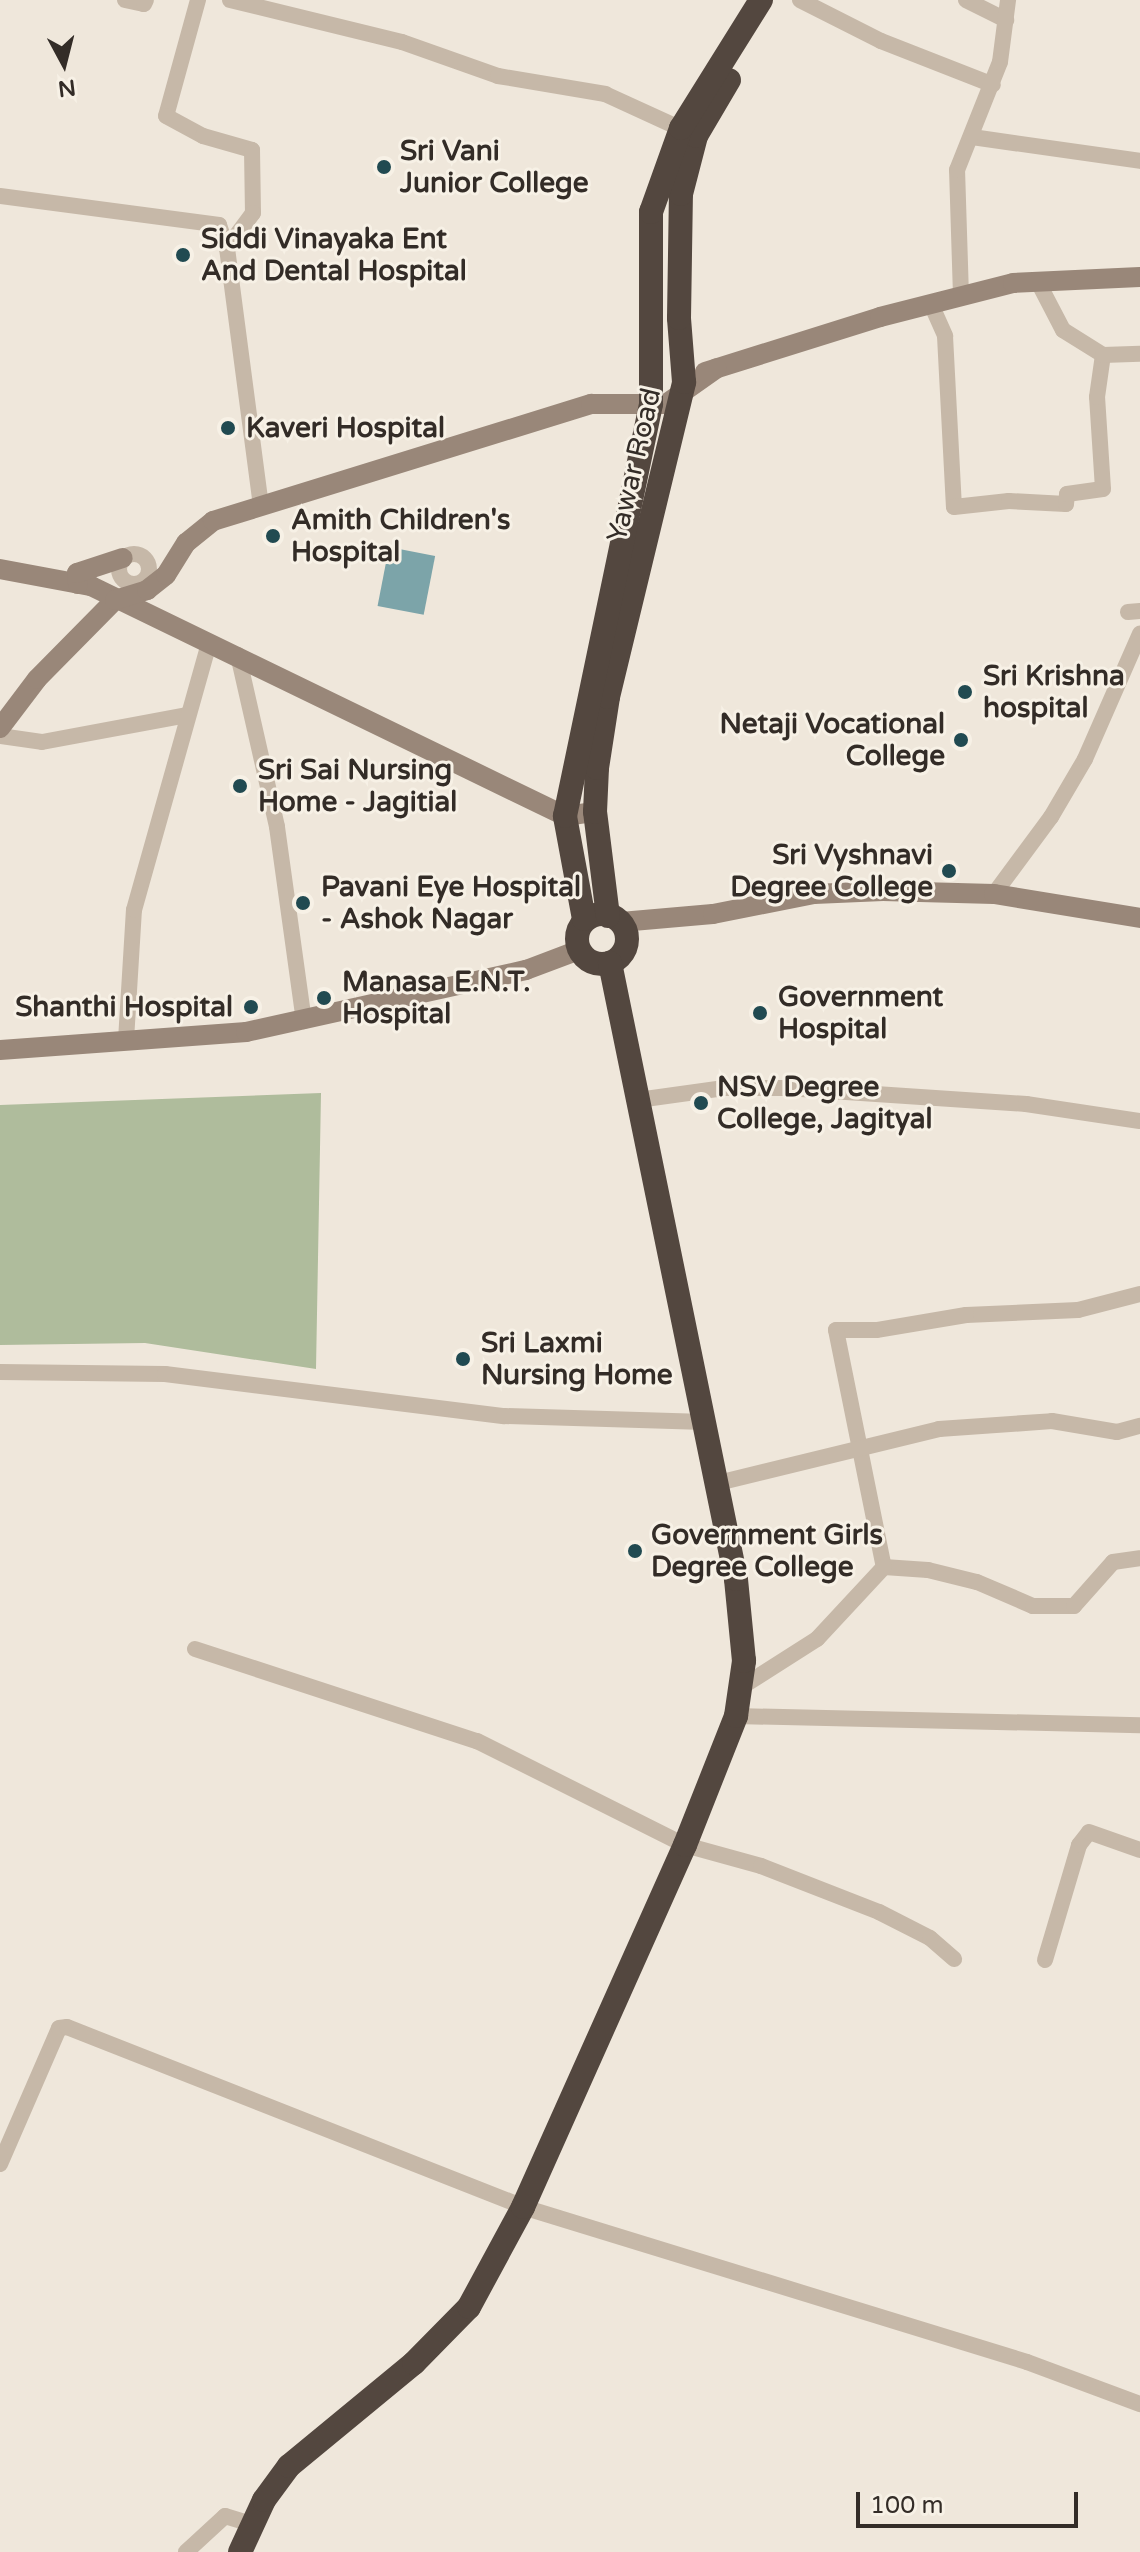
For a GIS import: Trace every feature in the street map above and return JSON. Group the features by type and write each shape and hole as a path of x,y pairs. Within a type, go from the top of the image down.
{"highway":[{"path":"584,919 614,919 626,947 610,963 592,962 579,950 584,919 565,816 651,404 651,212 688,132 761,0"},
{"name":"Yawar Road","path":"614,919 595,812 608,697 683,388 678,232 688,132 780,0"},
{"path":"240,2552 251,2524 289,2466 457,2323 523,2207 685,1845 736,1716 743,1686 743,1629 718,1483 610,963"}],"street":[{"path":"125,0 144,4 146,0"},
{"path":"198,0 166,116 203,136 252,150 253,213 227,248"},
{"path":"230,0 402,42 498,76 605,94 688,132"},
{"path":"800,0 881,41 993,85"},
{"path":"966,0 1006,20"},
{"path":"961,296 957,170 993,85 1008,0"},
{"path":"972,137 1140,161"},
{"path":"0,196 219,225 227,248 261,505"},
{"path":"0,728 37,679 115,600 166,575 186,543 213,521 591,404 651,404 717,368 961,296 1038,282 1140,277"},
{"path":"1038,282 1063,330 1103,355 1140,354"},
{"path":"931,304 945,336 954,507 1009,501 1066,504 1067,494 1103,489 1097,397 1103,355"},
{"path":"78,584 77,573 137,554 146,559 150,569 142,587"},
{"path":"123,558 121,576 128,583 142,587"},
{"path":"0,569 78,584 238,655 369,725 565,816 595,812"},
{"path":"994,894 1051,817 1085,759 1140,634"},
{"path":"126,1040 134,910 166,809 187,715 209,644"},
{"path":"238,655 277,827 304,1021"},
{"path":"0,736 42,742 187,715"},
{"path":"614,919 713,914 814,894 994,894 1140,918"},
{"path":"0,1050 246,1032 526,970 579,950"},
{"path":"638,1100 724,1088 786,1088 1026,1104 1140,1121"},
{"path":"884,1567 836,1330 876,1330 966,1315 1078,1310 1140,1294"},
{"path":"0,1372 165,1374 504,1416 705,1422"},
{"path":"718,1483 859,1446 939,1429 1052,1421 1117,1432 1140,1426"},
{"path":"884,1567 928,1570 977,1582 1033,1606 1074,1606 1113,1562 1140,1558"},
{"path":"743,1686 817,1639 884,1567"},
{"path":"195,1649 477,1741 685,1845 761,1866 879,1912 930,1938 954,1959"},
{"path":"736,1716 1140,1725"},
{"path":"1045,1960 1079,1845 1089,1832 1140,1850"},
{"path":"0,2164 59,2028 67,2027 523,2207 1027,2362 1140,2404"},
{"path":"186,2552 225,2516 251,2524"}],"green space":[{"path":"321,1093 316,1369 145,1343 0,1345 0,1105"}],"water":[{"path":"389,547 435,556 424,615 378,606"}],"place":[{"name":"Sri Vani Junior College","path":"384,167"},
{"name":"Siddi Vinayaka Ent And Dental Hospital","path":"183,255"},
{"name":"Kaveri Hospital","path":"228,428"},
{"name":"Amith Children's Hospital","path":"273,536"},
{"name":"Sri Krishna hospital","path":"965,692"},
{"name":"Netaji Vocational College","path":"961,740"},
{"name":"Sri Sai Nursing Home - Jagitial","path":"240,786"},
{"name":"Sri Vyshnavi Degree College","path":"949,871"},
{"name":"Pavani Eye Hospital - Ashok Nagar","path":"303,903"},
{"name":"Manasa E.N.T. Hospital","path":"324,998"},
{"name":"Shanthi Hospital","path":"251,1007"},
{"name":"Government Hospital","path":"760,1013"},
{"name":"NSV Degree College, Jagityal","path":"701,1103"},
{"name":"Sri Laxmi Nursing Home","path":"463,1359"},
{"name":"Government Girls Degree College","path":"635,1551"}]}
